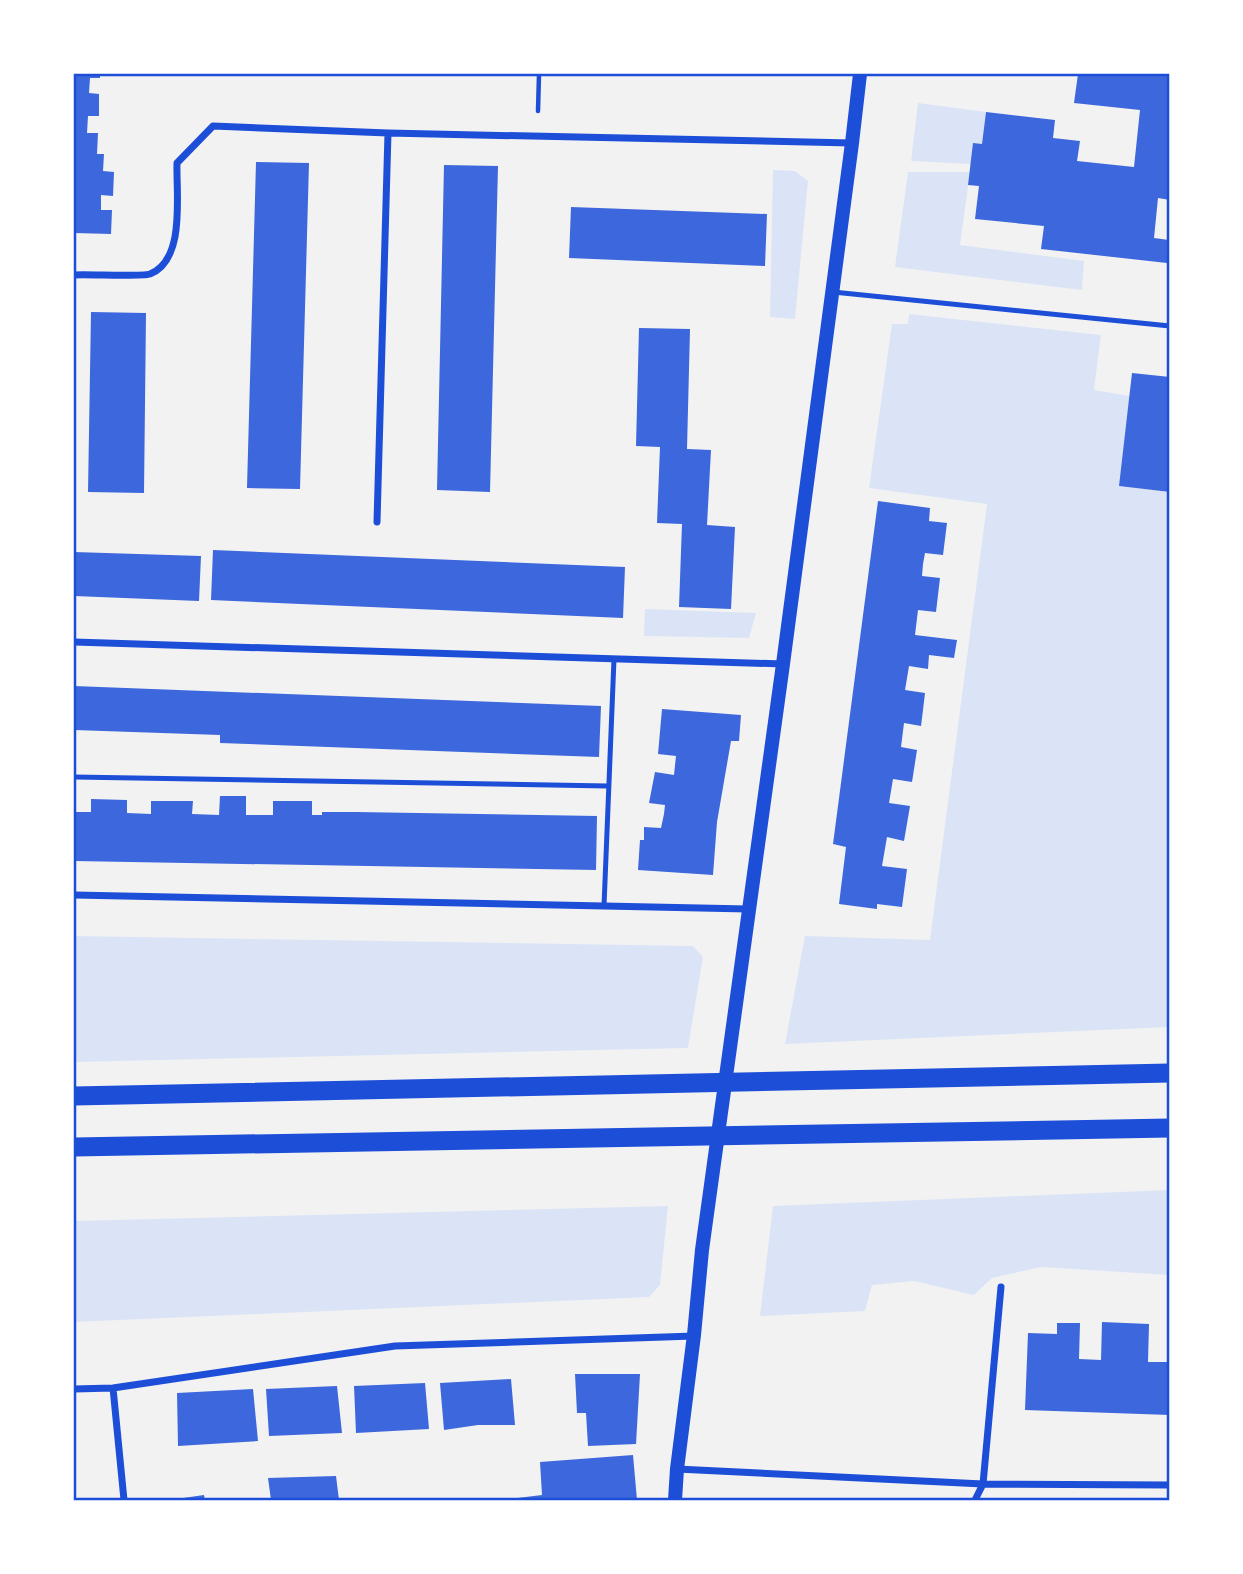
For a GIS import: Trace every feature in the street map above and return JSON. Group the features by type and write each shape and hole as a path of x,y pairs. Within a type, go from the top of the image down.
{"highway":[{"path":"74,1096 1170,1073"},
{"path":"74,1147 1170,1128"}],"main road":[{"path":"675,1500 702,1250 833,292 860,74"}],"street":[{"path":"74,275 150,274 167,260 175,243 177,163 213,126 388,133 852,143"},
{"path":"377,522 388,133"},
{"path":"74,642 783,664"},
{"path":"74,895 748,909"},
{"path":"975,1500 983,1484 1001,1287"},
{"path":"74,1389 113,1388 394,1346 694,1335"},
{"path":"113,1388 124,1500"},
{"path":"677,1469 983,1484 1170,1485"}],"lane":[{"path":"833,292 1170,326"},
{"path":"604,906 614,659"},
{"path":"74,777 608,786"}],"path":[{"path":"538,136 539,74"}],"shaded area":[{"path":"918,103 986,112 982,144 971,164 911,161"},
{"path":"773,170 795,171 808,181 795,319 770,317"},
{"path":"908,172 970,172 960,245 1084,261 1082,290 895,267"},
{"path":"909,314 1101,335 1094,390 1130,396 1120,486 1169,492 1169,1027 785,1044 805,936 930,940 987,504 869,488 892,324 908,324"},
{"path":"645,609 756,613 749,638 644,636"},
{"path":"74,936 693,946 703,957 688,1048 74,1062"},
{"path":"1169,1190 1169,1275 1041,1267 992,1278 974,1295 914,1281 872,1285 865,1311 760,1316 773,1206"},
{"path":"668,1206 660,1285 649,1297 74,1322 74,1221"}],"building":[{"path":"74,74 100,74 100,78 90,78 89,93 99,94 99,116 88,116 87,133 98,133 97,154 104,154 103,171 114,172 113,196 101,195 101,210 112,210 111,234 74,233"},
{"path":"1078,74 1170,74 1170,200 1158,198 1154,238 1169,240 1167,263 1041,249 1044,226 975,219 979,186 968,185 973,143 982,144 986,112 1055,120 1053,138 1080,141 1077,161 1134,167 1140,110 1074,103"},
{"path":"256,162 309,163 300,489 247,488"},
{"path":"444,165 498,166 490,492 437,490"},
{"path":"571,207 767,214 765,266 569,258"},
{"path":"91,312 146,313 144,493 88,492"},
{"path":"639,328 690,329 687,449 711,450 707,525 735,527 731,609 679,607 682,524 657,523 660,447 636,446"},
{"path":"1132,373 1170,377 1170,492 1119,486"},
{"path":"878,501 930,508 929,521 947,523 943,555 925,553 923,564 922,576 940,578 936,612 918,610 915,635 957,640 954,658 929,655 928,669 909,666 905,690 925,693 921,726 904,723 901,747 917,750 912,782 893,779 889,803 910,806 904,841 887,837 882,866 907,869 902,907 877,904 877,909 839,904 846,847 833,844"},
{"path":"213,550 625,567 623,618 211,600"},
{"path":"74,552 201,556 199,601 74,596"},
{"path":"74,686 601,706 599,757 220,743 220,735 74,730"},
{"path":"662,709 741,715 739,741 731,741 717,822 713,875 638,870 640,840 644,840 644,827 661,828 664,814 665,805 649,803 655,772 674,775 676,756 658,754"},
{"path":"220,796 246,796 246,815 273,815 273,801 312,801 312,815 322,815 322,812 356,812 597,816 596,870 74,861 74,812 91,812 91,799 127,800 127,813 151,814 151,801 193,801 192,814 219,815"},
{"path":"1102,1322 1149,1324 1148,1362 1170,1362 1170,1415 1025,1410 1028,1333 1057,1334 1057,1323 1080,1323 1079,1359 1101,1360"},
{"path":"575,1374 640,1374 636,1444 588,1446 586,1413 577,1413"},
{"path":"511,1379 515,1425 478,1425 444,1430 440,1383"},
{"path":"425,1383 429,1429 356,1433 354,1386"},
{"path":"337,1386 342,1433 269,1436 266,1389"},
{"path":"253,1389 258,1441 178,1446 177,1393"},
{"path":"633,1455 637,1500 509,1500 542,1495 540,1462"},
{"path":"336,1476 339,1500 271,1500 268,1478"},
{"path":"204,1495 205,1500 176,1499"}]}
